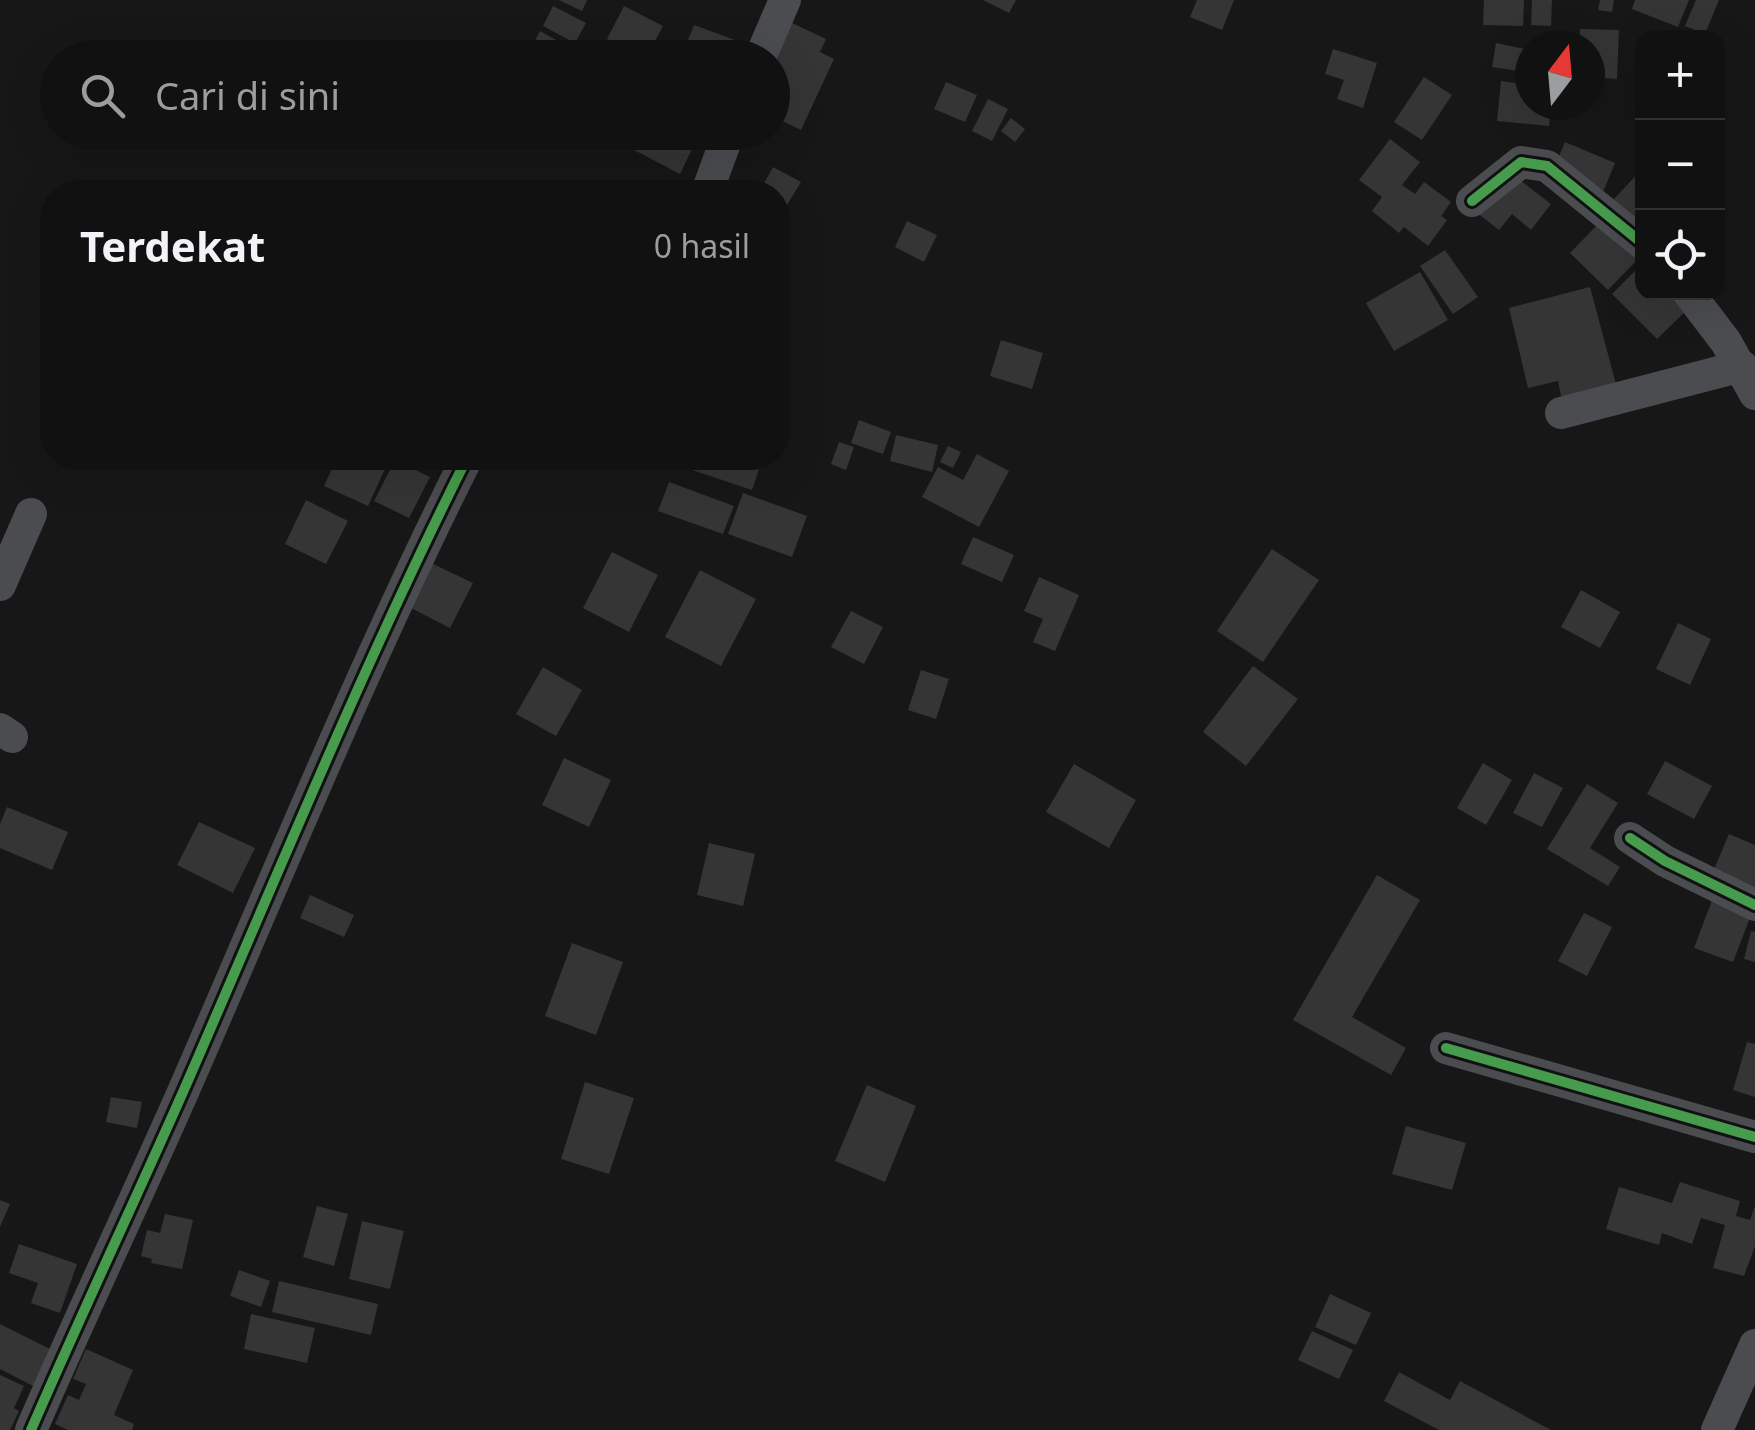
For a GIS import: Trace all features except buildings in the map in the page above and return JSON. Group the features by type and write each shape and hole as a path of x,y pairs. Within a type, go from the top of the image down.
{"street":[{"path":"767,40 784,0"},
{"path":"711,180 722,150"},
{"path":"1472,202 1521,162 1537,163 1548,166 1635,237"},
{"path":"1561,414 1748,380 1693,300"},
{"path":"31,1430 182,1094 309,793 404,583 461,470"},
{"path":"0,585 31,514"},
{"path":"1630,838 1665,861 1755,905"},
{"path":"1446,1048 1755,1137"},
{"path":"1717,1430 1755,1345"}],"cycle path":[{"path":"1472,201 1521,162 1547,166 1635,237"},
{"path":"31,1430 356,693 461,470"},
{"path":"1630,838 1665,861 1755,905"},
{"path":"1446,1048 1755,1137"}]}
